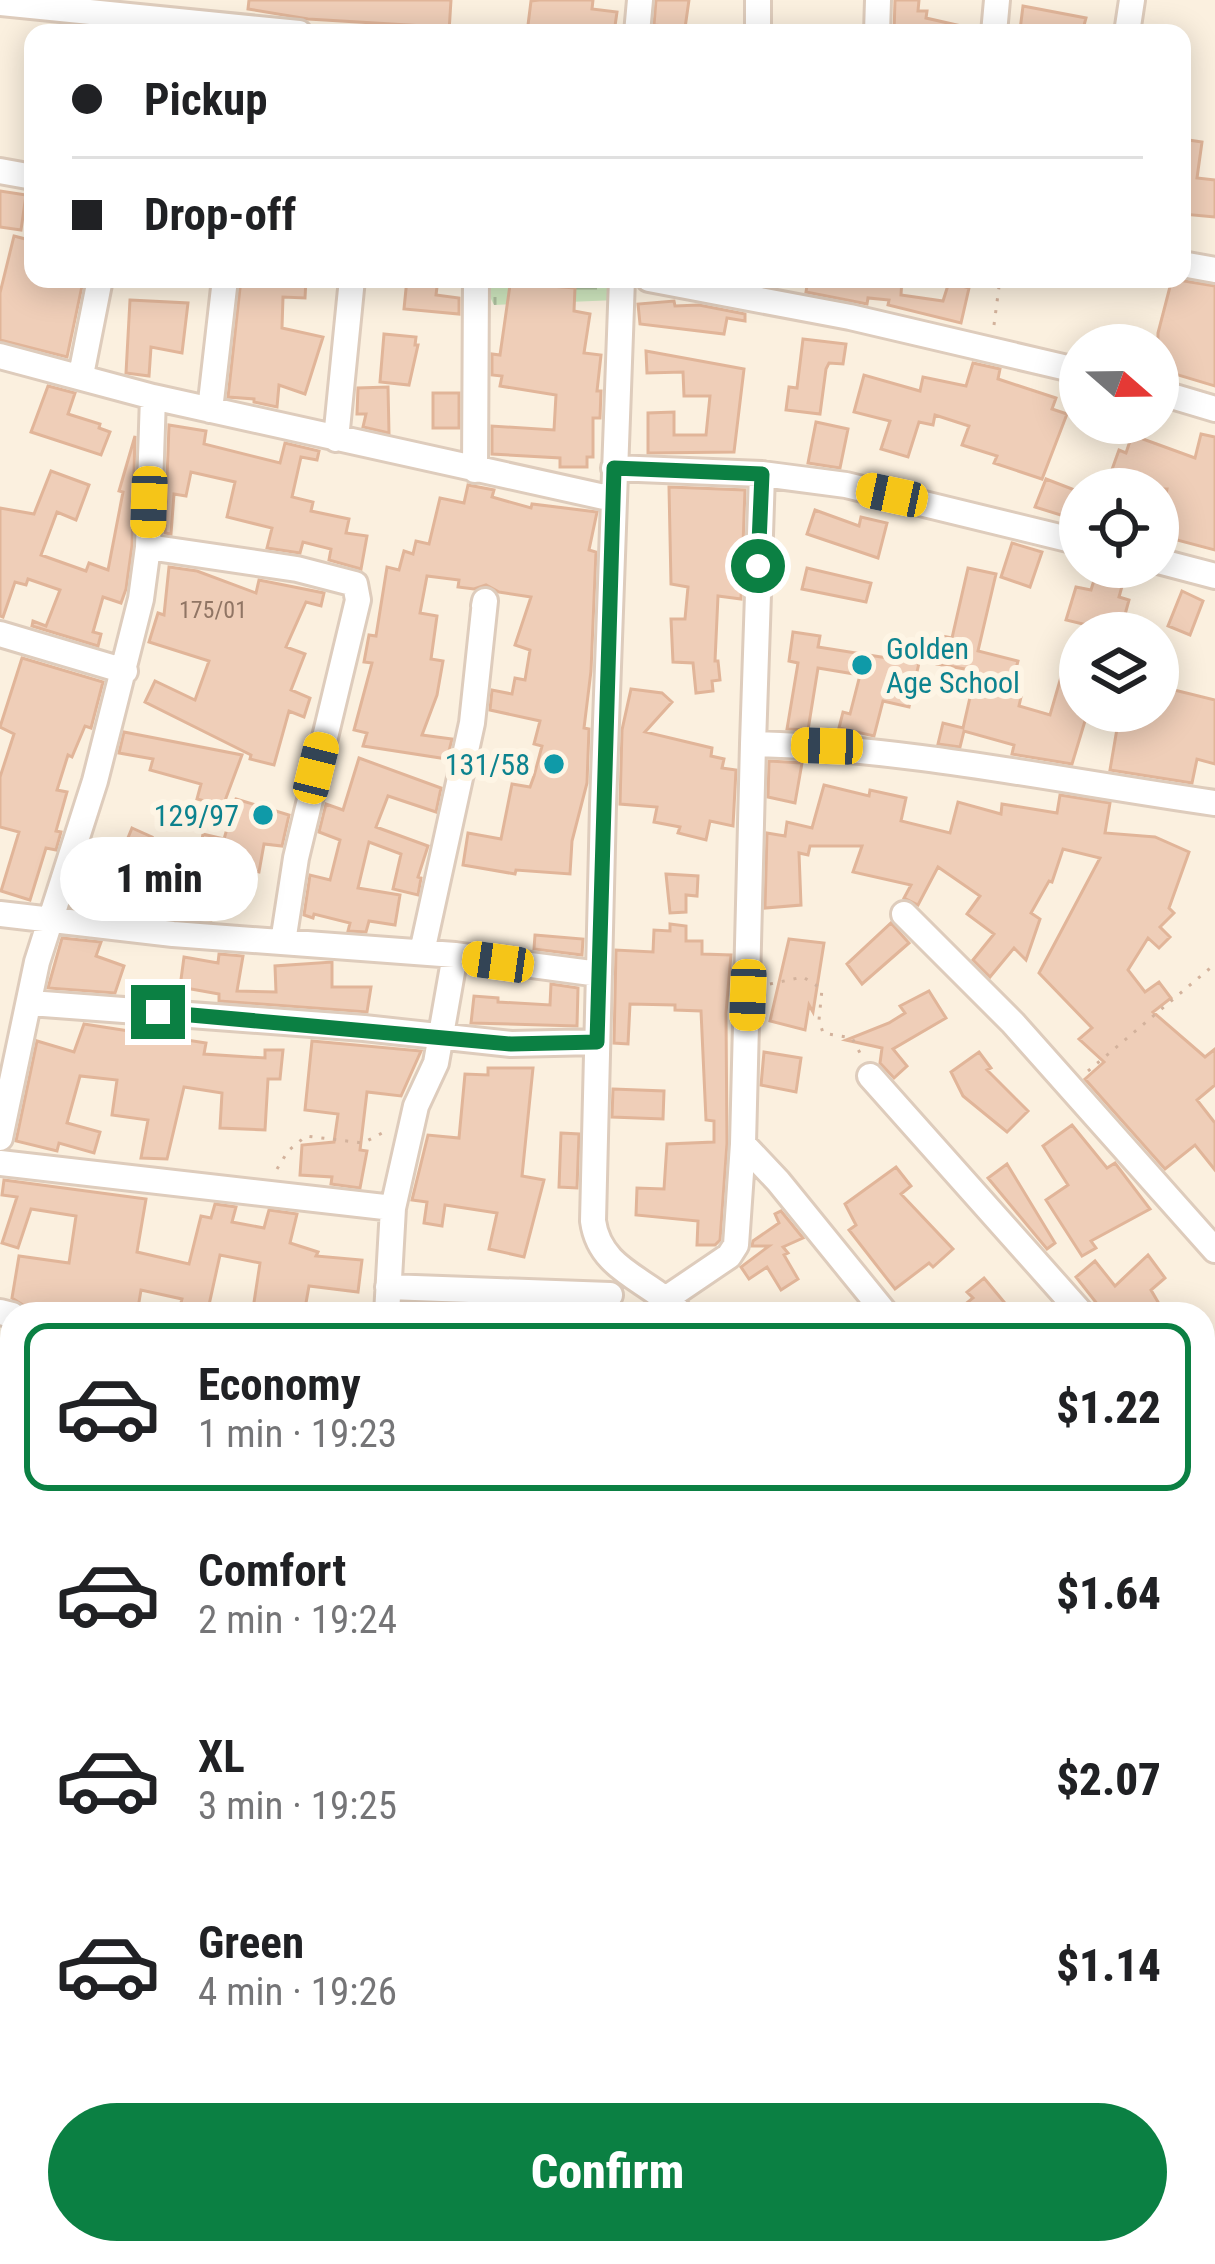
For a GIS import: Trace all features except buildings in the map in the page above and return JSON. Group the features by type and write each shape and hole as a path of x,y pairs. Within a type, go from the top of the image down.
{"street":[{"path":"0,3 209,24"},
{"path":"81,376 98,288"},
{"path":"210,410 224,288"},
{"path":"336,439 351,288"},
{"path":"475,470 476,288"},
{"path":"622,288 593,1221 595,1238 610,1263 668,1302"},
{"path":"724,288 1059,366"},
{"path":"0,356 153,397 613,499"},
{"path":"0,1138 48,920 95,781 124,671 148,547 153,397"},
{"path":"1179,398 1215,409"},
{"path":"614,468 762,474 846,485 1059,537"},
{"path":"678,1302 734,1251 743,1144 762,474"},
{"path":"148,547 296,569 355,584 358,600 306,813 283,942"},
{"path":"1179,567 1215,576"},
{"path":"422,952 472,723 485,601 484,606"},
{"path":"0,634 124,671"},
{"path":"753,743 894,754 1215,803"},
{"path":"0,914 422,952 598,974"},
{"path":"904,914 1013,1023 1215,1250"},
{"path":"387,1302 393,1208 416,1106 430,1080 442,1037 455,956"},
{"path":"30,1003 511,1044 597,1042"},
{"path":"871,1076 1071,1302"},
{"path":"743,1144 876,1302"},
{"path":"0,1163 393,1208"},
{"path":"610,1263 612,1302"},
{"path":"388,1287 586,1302"}],"path":[{"path":"991,350 999,288"},
{"path":"1069,1087 1215,964"},
{"path":"748,995 761,986 803,977 822,989 819,1020 823,1033 852,1038 871,1076"},
{"path":"242,1193 254,1180 277,1169 288,1151 306,1136 363,1143 396,1123"}],"green space":[{"path":"486,288 622,288 617,300 494,305"}],"place":[{"name":"Golden Age School","path":"862,665"},
{"name":"131/58","path":"554,764"},
{"name":"129/97","path":"263,815"}],"route":[{"path":"158,1012 511,1044 597,1042 614,468 762,474 758,566"}]}
